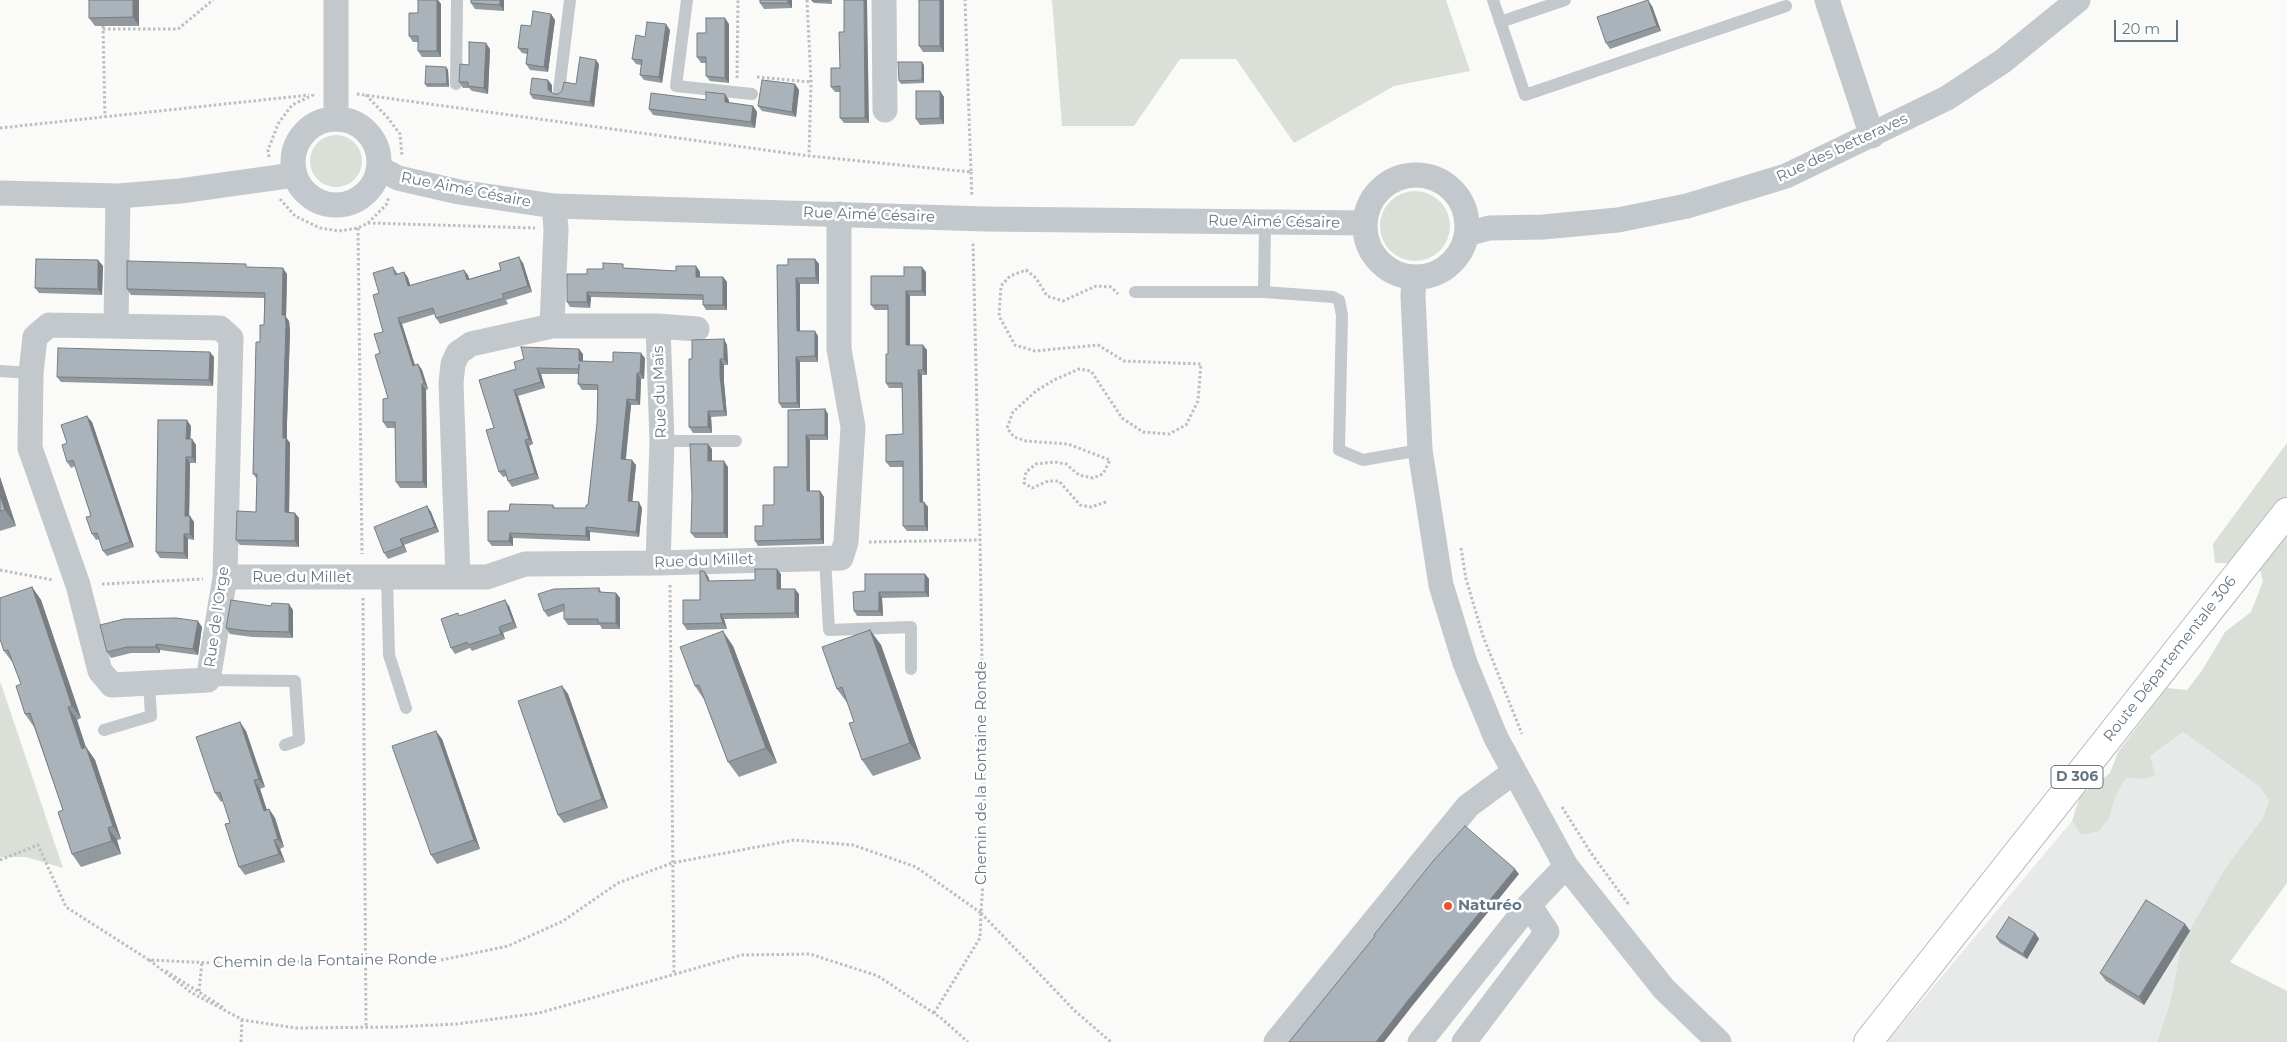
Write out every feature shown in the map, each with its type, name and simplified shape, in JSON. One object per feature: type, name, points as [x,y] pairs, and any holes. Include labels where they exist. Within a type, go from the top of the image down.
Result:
[{"type":"main road","name":"Route Départementale 306","points":[[1868,1042],[2287,512]]},
{"type":"street","points":[[336,0],[336,119]]},
{"type":"street","points":[[884,0],[885,110]]},
{"type":"street","points":[[1827,0],[1872,136]]},
{"type":"street","name":"Rue des betteraves","points":[[1467,234],[1489,228],[1543,227],[1618,220],[1687,206],[1786,176],[1947,98],[1995,67],[2078,0]]},
{"type":"street","points":[[0,193],[118,196],[180,191],[282,177],[301,188],[311,199],[325,205],[339,206],[353,202],[366,194],[374,182],[388,173],[373,140],[363,129],[350,122],[336,119],[317,124],[301,136],[292,162],[282,177]]},
{"type":"street","name":"Rue Aimé Césaire","points":[[388,173],[459,192],[554,206],[972,218],[1364,223]]},
{"type":"street","points":[[1422,174],[1438,179],[1452,188],[1462,202],[1467,218],[1467,234],[1462,250],[1452,263],[1439,272],[1423,277],[1414,277],[1391,271],[1378,261],[1369,247],[1364,223],[1368,206],[1377,192],[1390,181],[1405,175],[1422,174]]},
{"type":"street","points":[[116,326],[118,196]]},
{"type":"street","points":[[552,326],[556,229],[554,206]]},
{"type":"street","points":[[839,214],[838,349],[853,426],[846,542]]},
{"type":"street","points":[[1414,277],[1413,296],[1420,450],[1441,585],[1465,663],[1496,738],[1566,866],[1664,989],[1719,1042]]},
{"type":"street","name":"Rue de l'Orge","points":[[49,326],[116,326],[220,328],[231,338],[225,577],[208,680],[112,685],[100,671],[78,585],[30,448],[35,337],[49,326]]},
{"type":"street","name":"Rue du Maïs","points":[[458,577],[451,383],[453,364],[458,353],[471,344],[552,326],[658,326],[664,562]]},
{"type":"street","points":[[658,326],[697,329]]},
{"type":"street","name":"Rue du Millet","points":[[225,577],[486,577],[525,564],[841,558],[846,542]]},
{"type":"street","points":[[1276,1042],[1468,806],[1514,772]]},
{"type":"street","points":[[1420,1042],[1529,905],[1566,866]]},
{"type":"street","points":[[1464,1042],[1547,932],[1529,905]]},
{"type":"street","points":[[1443,1014],[1447,1039],[1459,1042]]},
{"type":"lane","points":[[456,84],[457,0]]},
{"type":"lane","points":[[559,91],[570,0]]},
{"type":"lane","points":[[687,0],[676,86],[752,94]]},
{"type":"lane","points":[[1493,0],[1525,95],[1786,6]]},
{"type":"lane","points":[[1500,22],[1565,0]]},
{"type":"lane","points":[[1264,292],[1265,222]]},
{"type":"lane","points":[[1135,292],[1264,292],[1333,297],[1339,300],[1342,314],[1339,450],[1363,460],[1420,450]]},
{"type":"lane","points":[[0,371],[32,373]]},
{"type":"lane","points":[[662,441],[736,441]]},
{"type":"lane","points":[[825,558],[829,630],[911,627],[911,669]]},
{"type":"lane","points":[[387,578],[389,655],[406,708]]},
{"type":"lane","points":[[208,680],[295,681],[299,740],[285,745]]},
{"type":"lane","points":[[104,730],[151,716],[149,683]]},
{"type":"path","points":[[105,117],[103,27],[178,29],[213,0]]},
{"type":"path","points":[[737,93],[738,0]]},
{"type":"path","points":[[807,0],[811,82],[809,156]]},
{"type":"path","name":"Chemin de la Fontaine Ronde","points":[[966,0],[986,847],[981,913]]},
{"type":"path","points":[[738,75],[747,76]]},
{"type":"path","points":[[756,77],[811,82]]},
{"type":"path","points":[[335,91],[292,105],[278,124],[268,150],[282,177],[281,202],[295,216],[320,228],[339,231],[358,228],[368,223],[386,205],[388,173],[402,151],[400,134],[388,118],[366,96]]},
{"type":"path","points":[[0,128],[335,91],[809,156],[971,172]]},
{"type":"path","points":[[1106,502],[1091,507],[1080,505],[1059,481],[1048,481],[1032,488],[1024,483],[1026,472],[1036,464],[1055,462],[1066,464],[1079,475],[1093,478],[1104,474],[1110,460],[1068,444],[1026,441],[1014,437],[1007,428],[1013,412],[1036,391],[1054,380],[1079,369],[1091,371],[1122,418],[1143,432],[1169,434],[1186,425],[1198,401],[1201,364],[1124,361],[1098,345],[1035,351],[1015,345],[999,316],[1001,286],[1010,276],[1026,270],[1036,278],[1047,296],[1063,301],[1096,286],[1111,287],[1120,295],[1135,292]]},
{"type":"path","points":[[846,542],[980,540]]},
{"type":"path","points":[[1459,541],[1466,578],[1483,636],[1525,742]]},
{"type":"path","points":[[664,562],[674,975]]},
{"type":"path","points":[[0,570],[78,585],[225,577]]},
{"type":"path","points":[[1557,799],[1631,908]]},
{"type":"path","name":"Chemin de la Fontaine Ronde","points":[[149,960],[255,965],[318,960],[432,962],[508,946],[564,921],[618,883],[672,862],[794,840],[853,845],[916,867],[981,913]]},
{"type":"path","points":[[0,860],[38,846],[66,907],[243,1020]]},
{"type":"path","points":[[934,1013],[980,938],[981,913]]},
{"type":"path","points":[[981,913],[1074,1011],[1111,1042]]},
{"type":"path","points":[[149,960],[198,997],[243,1020],[296,1028],[457,1024],[539,1012],[742,955],[810,954],[878,976],[934,1013],[968,1042]]},
{"type":"path","points":[[365,960],[366,1027]]},
{"type":"path","points":[[198,997],[202,962]]},
{"type":"path","points":[[242,1042],[243,1020]]},
{"type":"shaded area","points":[[1052,0],[1446,0],[1470,71],[1394,86],[1294,143],[1236,59],[1180,59],[1134,126],[1062,126]]},
{"type":"shaded area","points":[[331,135],[341,135],[355,142],[362,156],[362,166],[355,180],[341,187],[331,187],[321,183],[314,176],[310,166],[310,156],[314,146],[321,139]]},
{"type":"shaded area","points":[[1415,191],[1428,194],[1440,201],[1447,213],[1450,226],[1447,239],[1440,251],[1428,258],[1415,261],[1402,258],[1390,251],[1383,239],[1380,226],[1383,213],[1390,201],[1402,194]]},
{"type":"shaded area","points":[[2287,443],[2287,883],[2230,962],[2287,991],[2287,1042],[2157,1042],[2169,1006],[2182,944],[2225,869],[2263,818],[2269,800],[2260,787],[2183,732],[2150,756],[2155,775],[2145,779],[2126,778],[2115,798],[2109,818],[2099,831],[2081,835],[2072,821],[2080,796],[2110,773],[2118,752],[2167,688],[2187,690],[2201,672],[2225,632],[2251,612],[2263,581],[2258,563],[2215,563],[2213,544]]},
{"type":"shaded area","points":[[0,681],[63,868],[26,857],[0,857]]},
{"type":"shaded area","points":[[2183,732],[2260,787],[2269,800],[2263,818],[2182,944],[2169,1006],[2157,1042],[1887,1042],[2072,821],[2081,835],[2109,818],[2115,798],[2126,778],[2145,779],[2150,756]]},
{"type":"building","points":[[89,0],[133,0],[133,17],[89,18]]},
{"type":"building","points":[[418,0],[437,0],[437,51],[418,51],[418,36],[409,36],[409,13],[418,13]]},
{"type":"building","points":[[471,0],[500,0],[500,5],[471,3]]},
{"type":"building","points":[[760,0],[788,0],[788,3],[760,3]]},
{"type":"building","points":[[830,0],[830,1],[812,1]]},
{"type":"building","points":[[844,0],[864,0],[865,118],[840,118],[840,86],[831,87],[831,68],[840,68],[839,32],[844,32]]},
{"type":"building","points":[[919,0],[940,0],[940,46],[919,46]]},
{"type":"building","points":[[1648,0],[1657,26],[1606,43],[1597,17]]},
{"type":"building","points":[[533,11],[551,14],[544,67],[526,64],[528,49],[518,48],[521,25],[531,26]]},
{"type":"building","points":[[706,18],[725,18],[725,78],[706,76],[706,57],[697,57],[697,33],[706,33]]},
{"type":"building","points":[[647,22],[666,24],[659,77],[640,75],[642,60],[632,59],[636,35],[645,37]]},
{"type":"building","points":[[469,42],[486,43],[484,88],[468,86],[468,82],[459,82],[460,64],[469,65]]},
{"type":"building","points":[[580,57],[596,60],[590,102],[530,94],[532,78],[548,80],[548,90],[554,94],[562,91],[564,82],[576,84]]},
{"type":"building","points":[[898,62],[922,62],[922,80],[899,81]]},
{"type":"building","points":[[426,66],[446,67],[447,84],[425,84]]},
{"type":"building","points":[[762,80],[795,84],[792,112],[758,106]]},
{"type":"building","points":[[916,91],[940,91],[940,118],[916,119]]},
{"type":"building","points":[[706,92],[725,94],[725,102],[753,106],[751,122],[649,109],[651,93],[706,100]]},
{"type":"building","points":[[519,257],[528,286],[502,294],[504,298],[436,318],[433,308],[398,318],[413,366],[418,364],[424,383],[422,384],[423,482],[396,482],[395,422],[383,422],[383,399],[388,398],[375,355],[380,353],[374,334],[383,332],[373,295],[379,293],[373,273],[393,267],[395,275],[404,272],[408,286],[464,270],[467,280],[501,270],[499,263]]},
{"type":"building","points":[[36,259],[98,260],[98,289],[35,288]]},
{"type":"building","points":[[788,259],[815,259],[816,278],[796,278],[797,331],[815,331],[815,356],[796,357],[797,403],[779,403],[777,265],[788,265]]},
{"type":"building","points":[[127,261],[246,264],[246,267],[283,268],[282,315],[285,315],[286,325],[283,418],[283,438],[286,438],[285,512],[295,513],[295,541],[236,540],[237,511],[256,512],[257,474],[253,474],[256,342],[260,342],[260,325],[264,325],[265,293],[127,289]]},
{"type":"building","points":[[603,263],[623,264],[623,268],[676,271],[676,266],[696,266],[696,277],[723,277],[723,305],[703,305],[703,295],[587,292],[587,302],[567,302],[567,274],[587,274],[587,269],[603,269]]},
{"type":"building","points":[[904,267],[922,267],[922,291],[906,291],[906,345],[923,345],[923,370],[918,370],[920,502],[924,502],[925,526],[903,526],[903,461],[886,462],[886,435],[903,434],[902,383],[886,383],[888,305],[871,305],[871,276],[904,276]]},
{"type":"building","points":[[724,339],[724,359],[720,359],[720,376],[724,411],[708,411],[708,427],[689,427],[689,359],[692,359],[692,340]]},
{"type":"building","points":[[521,347],[579,349],[579,361],[613,362],[613,352],[641,353],[640,373],[637,373],[636,400],[627,399],[621,459],[632,460],[628,501],[639,502],[636,532],[586,527],[586,536],[510,533],[509,541],[488,541],[488,511],[509,511],[510,504],[553,505],[553,508],[586,508],[586,505],[588,505],[597,423],[598,385],[578,384],[579,369],[537,368],[541,382],[514,390],[529,439],[525,440],[535,473],[508,481],[505,470],[499,472],[486,430],[494,428],[479,380],[516,369],[514,362],[524,359]]},
{"type":"building","points":[[58,348],[210,352],[209,380],[57,377]]},
{"type":"building","points":[[825,409],[825,435],[806,435],[807,491],[820,491],[821,539],[755,541],[755,526],[763,526],[763,505],[774,505],[774,467],[788,467],[788,410]]},
{"type":"building","points":[[87,416],[130,542],[103,551],[97,533],[92,534],[86,517],[91,516],[73,460],[67,462],[62,445],[67,443],[61,425]]},
{"type":"building","points":[[158,420],[187,420],[186,439],[192,439],[192,457],[186,457],[185,516],[190,516],[190,534],[184,534],[184,553],[156,552]]},
{"type":"building","points":[[690,444],[708,444],[708,461],[724,461],[724,533],[691,533]]},
{"type":"building","points":[[0,495],[5,510],[0,511]]},
{"type":"building","points":[[427,506],[435,527],[400,539],[403,546],[384,553],[374,527]]},
{"type":"building","points":[[755,569],[777,569],[777,589],[795,589],[795,613],[720,614],[723,623],[683,624],[683,600],[700,600],[700,571],[704,571],[708,581],[755,580]]},
{"type":"building","points":[[865,574],[925,574],[925,592],[879,592],[879,611],[854,611],[853,592],[865,591]]},
{"type":"building","points":[[32,587],[72,706],[68,707],[82,749],[86,747],[113,826],[108,828],[112,841],[72,854],[58,812],[63,810],[30,713],[25,714],[16,686],[21,684],[8,650],[4,651],[0,639],[0,598]]},
{"type":"building","points":[[599,588],[599,592],[616,593],[616,623],[598,623],[598,619],[564,619],[564,604],[544,611],[538,594],[554,589]]},
{"type":"building","points":[[231,600],[271,606],[272,603],[289,604],[289,632],[248,631],[226,628]]},
{"type":"building","points":[[505,600],[513,622],[499,627],[501,634],[468,645],[467,642],[451,648],[441,619],[458,613],[459,616]]},
{"type":"building","points":[[176,618],[198,621],[193,649],[156,644],[156,647],[127,647],[107,652],[100,625],[124,619]]},
{"type":"building","points":[[870,630],[910,743],[862,760],[849,723],[854,722],[842,687],[837,689],[822,647]]},
{"type":"building","points":[[723,631],[766,748],[728,762],[699,685],[695,686],[680,647]]},
{"type":"building","points":[[562,686],[602,799],[558,815],[518,701]]},
{"type":"building","points":[[240,722],[259,779],[254,780],[264,811],[269,809],[278,839],[274,840],[279,854],[239,867],[225,824],[230,823],[220,792],[215,793],[196,737]]},
{"type":"building","points":[[436,731],[474,840],[431,855],[392,746]]},
{"type":"building","points":[[1465,826],[1515,869],[1376,1042],[1289,1042],[1434,860]]},
{"type":"building","points":[[2146,900],[2185,924],[2139,997],[2100,973]]},
{"type":"building","points":[[2009,917],[2035,933],[2023,954],[1996,937]]},
{"type":"place","name":"Naturéo","points":[[1448,906]]}]
